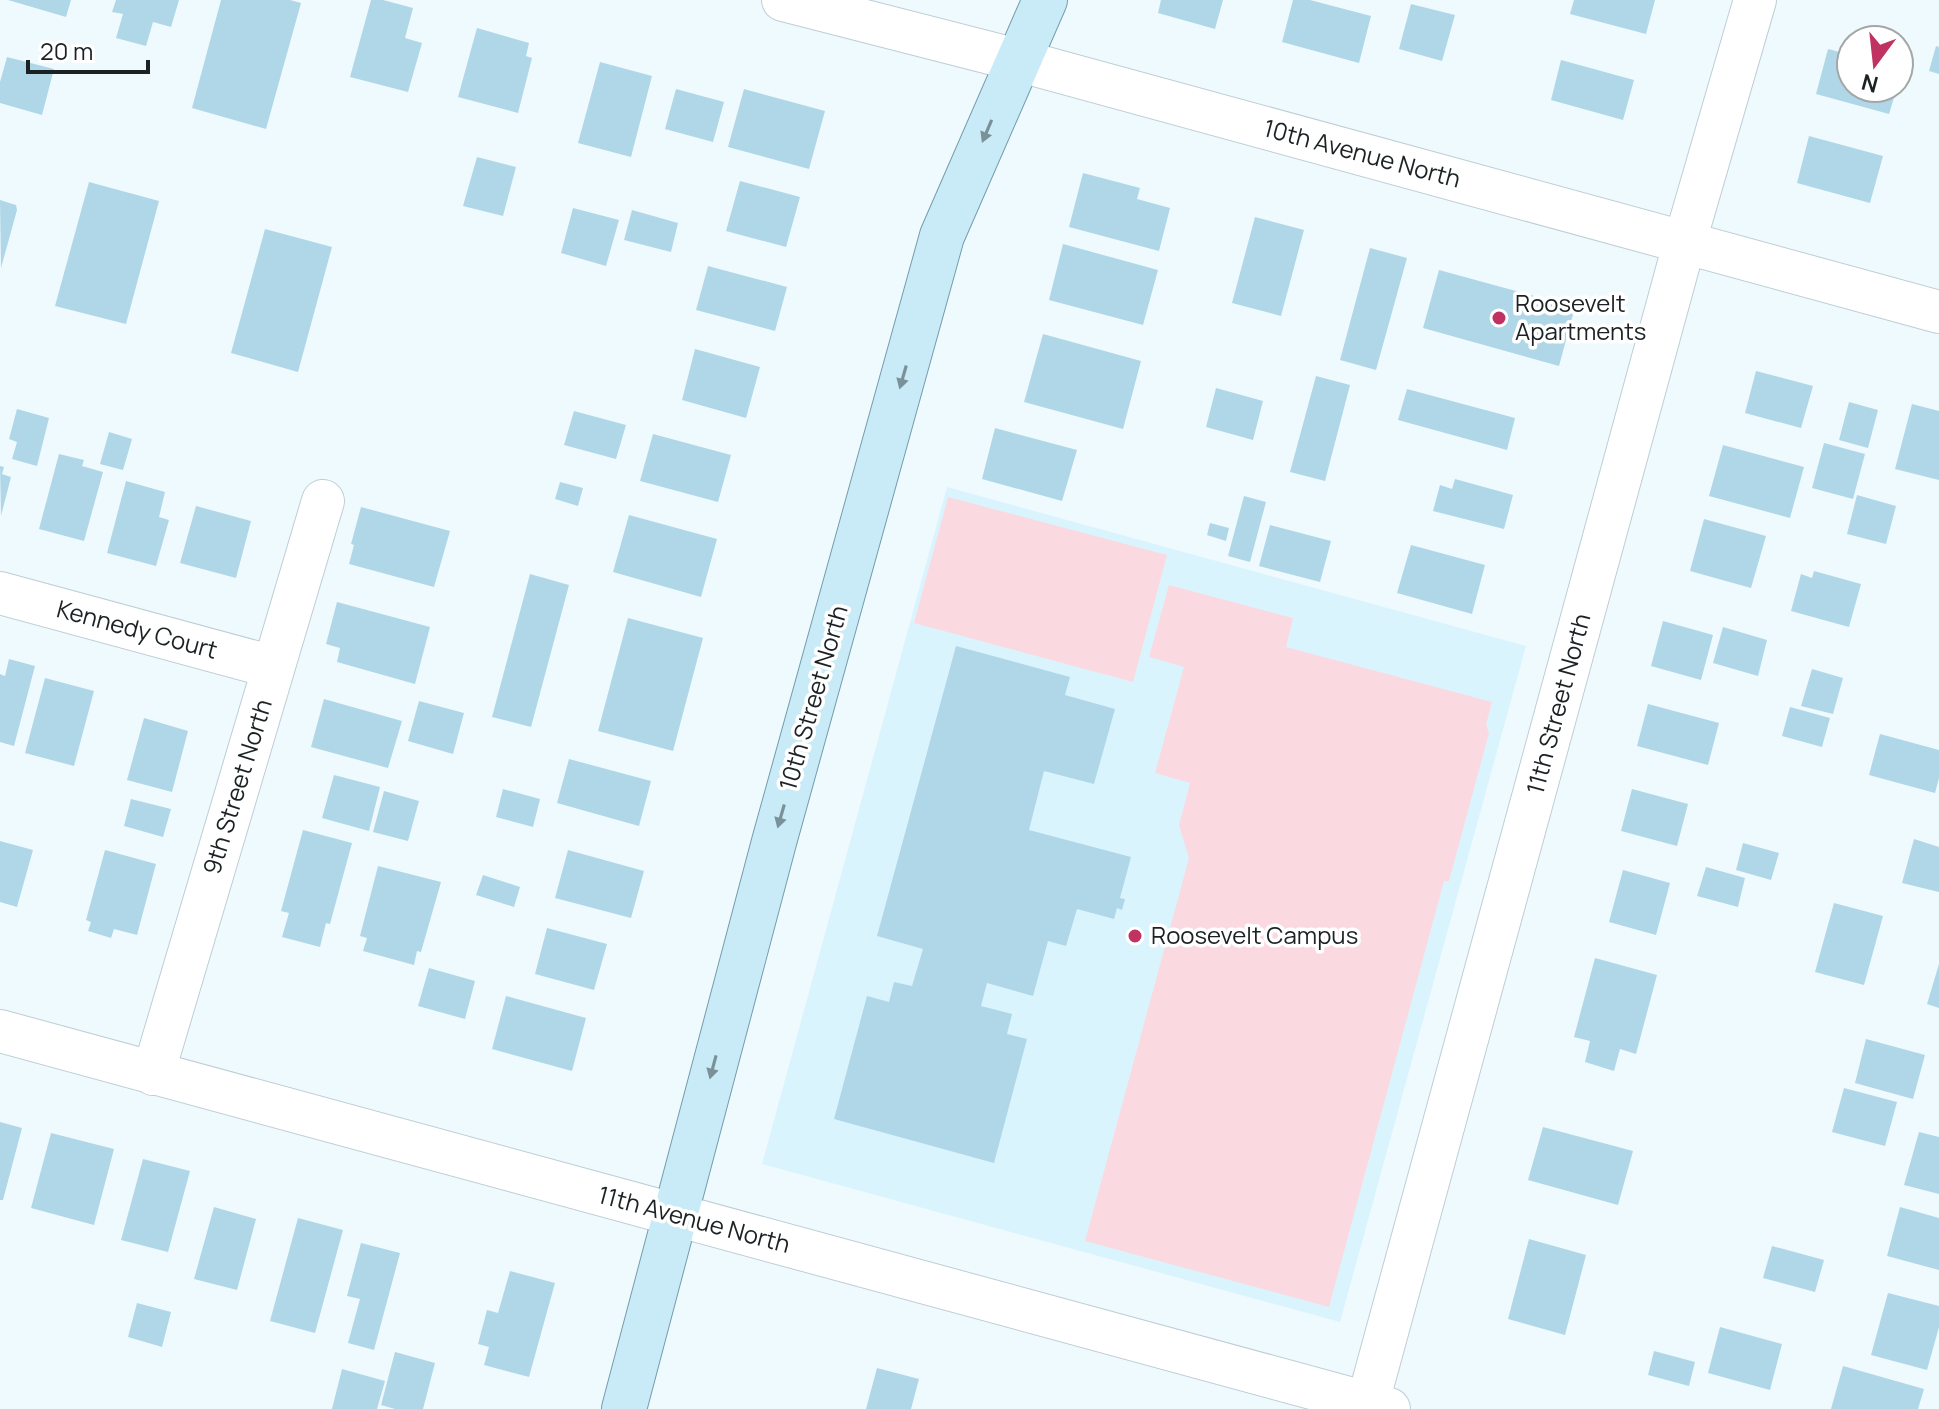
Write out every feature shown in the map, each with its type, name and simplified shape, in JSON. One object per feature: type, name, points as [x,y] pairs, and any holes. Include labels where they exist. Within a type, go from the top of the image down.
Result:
[{"type":"main road","name":"10th Street North","points":[[624,1409],[778,826],[942,236],[1045,0]]},
{"type":"street","name":"10th Avenue North","points":[[783,0],[1017,60],[1939,312]]},
{"type":"street","name":"11th Street North","points":[[1374,1407],[1685,241],[1755,0]]},
{"type":"street","name":"9th Street North","points":[[153,1074],[323,501]]},
{"type":"street","name":"Kennedy Court","points":[[0,593],[273,667]]},
{"type":"street","name":"11th Avenue North","points":[[0,1031],[1374,1407]]},
{"type":"shaded area","name":"Roosevelt Campus","points":[[947,487],[1526,646],[1340,1322],[762,1164]]},
{"type":"shaded area","points":[[948,497],[1167,555],[1133,682],[914,623]]},
{"type":"shaded area","points":[[1169,585],[1293,618],[1286,647],[1492,702],[1486,725],[1489,733],[1449,881],[1444,881],[1329,1307],[1085,1241],[1189,858],[1179,825],[1190,783],[1155,773],[1184,667],[1149,657]]},
{"type":"building","points":[[8,0],[71,0],[66,17]]},
{"type":"building","points":[[116,0],[179,0],[171,27],[153,22],[146,46],[116,38],[123,14],[112,12]]},
{"type":"building","points":[[221,0],[290,0],[301,3],[266,129],[192,108]]},
{"type":"building","points":[[371,0],[413,8],[405,38],[422,43],[408,92],[350,77]]},
{"type":"building","points":[[1161,0],[1223,0],[1215,29],[1158,13]]},
{"type":"building","points":[[1293,0],[1310,0],[1371,16],[1359,63],[1282,42]]},
{"type":"building","points":[[1574,0],[1655,0],[1646,34],[1570,14]]},
{"type":"building","points":[[1411,4],[1455,15],[1442,61],[1399,49]]},
{"type":"building","points":[[477,28],[529,43],[526,56],[532,58],[518,113],[458,97]]},
{"type":"building","points":[[1936,46],[1939,47],[1939,74],[1929,71]]},
{"type":"building","points":[[1828,49],[1835,51],[1835,99],[1816,94]]},
{"type":"building","points":[[7,57],[54,69],[42,115],[0,103],[0,82]]},
{"type":"building","points":[[1561,60],[1634,80],[1623,120],[1551,100]]},
{"type":"building","points":[[600,62],[652,76],[631,157],[578,143]]},
{"type":"building","points":[[676,89],[724,102],[713,142],[665,129]]},
{"type":"building","points":[[744,89],[825,111],[809,169],[728,147]]},
{"type":"building","points":[[1852,104],[1892,104],[1889,114]]},
{"type":"building","points":[[1809,136],[1883,156],[1870,203],[1797,183]]},
{"type":"building","points":[[477,157],[516,167],[503,216],[463,206]]},
{"type":"building","points":[[1083,173],[1140,188],[1137,199],[1170,208],[1159,251],[1069,227]]},
{"type":"building","points":[[740,181],[800,197],[786,247],[726,231]]},
{"type":"building","points":[[89,182],[159,201],[126,324],[55,306]]},
{"type":"building","points":[[0,200],[16,205],[17,210],[1,268]]},
{"type":"building","points":[[573,208],[619,220],[606,266],[561,253]]},
{"type":"building","points":[[632,210],[678,223],[671,252],[624,240]]},
{"type":"building","points":[[1255,217],[1304,230],[1281,316],[1232,303]]},
{"type":"building","points":[[265,229],[332,247],[298,372],[231,353]]},
{"type":"building","points":[[1063,244],[1158,270],[1143,325],[1049,300]]},
{"type":"building","points":[[1370,248],[1407,258],[1376,370],[1340,360]]},
{"type":"building","points":[[708,266],[787,287],[775,331],[696,310]]},
{"type":"building","name":"Roosevelt Apartments","points":[[1439,270],[1575,307],[1559,366],[1423,328]]},
{"type":"building","points":[[1043,334],[1141,361],[1123,429],[1024,402]]},
{"type":"building","points":[[695,349],[760,367],[746,418],[682,400]]},
{"type":"building","points":[[1756,371],[1813,386],[1801,428],[1745,413]]},
{"type":"building","points":[[1316,376],[1350,385],[1325,481],[1290,472]]},
{"type":"building","points":[[1216,388],[1263,401],[1253,440],[1206,427]]},
{"type":"building","points":[[1407,389],[1515,418],[1507,450],[1398,420]]},
{"type":"building","points":[[1849,402],[1878,410],[1868,448],[1839,440]]},
{"type":"building","points":[[1912,404],[1939,411],[1939,480],[1895,469]]},
{"type":"building","points":[[17,409],[49,418],[37,466],[12,459],[17,442],[9,439]]},
{"type":"building","points":[[574,411],[626,425],[616,459],[564,445]]},
{"type":"building","points":[[995,428],[1077,450],[1062,501],[982,479]]},
{"type":"building","points":[[109,432],[132,439],[123,470],[100,464]]},
{"type":"building","points":[[653,434],[731,455],[718,502],[640,481]]},
{"type":"building","points":[[1824,443],[1865,454],[1853,499],[1812,488]]},
{"type":"building","points":[[1723,445],[1804,467],[1790,518],[1709,496]]},
{"type":"building","points":[[59,454],[84,460],[82,466],[103,472],[84,541],[39,529]]},
{"type":"building","points":[[0,466],[4,467],[2,474],[11,477],[1,516]]},
{"type":"building","points":[[1455,479],[1513,495],[1504,529],[1433,511],[1440,485],[1452,489]]},
{"type":"building","points":[[126,481],[165,492],[159,517],[169,520],[156,566],[107,553]]},
{"type":"building","points":[[560,482],[583,488],[578,506],[555,499]]},
{"type":"building","points":[[1857,495],[1896,506],[1886,544],[1847,534]]},
{"type":"building","points":[[1244,496],[1266,502],[1250,562],[1228,556]]},
{"type":"building","points":[[196,506],[251,521],[236,578],[180,563]]},
{"type":"building","points":[[361,507],[450,531],[434,587],[349,564]]},
{"type":"building","points":[[629,515],[717,539],[701,597],[613,572]]},
{"type":"building","points":[[1704,519],[1766,536],[1751,588],[1690,571]]},
{"type":"building","points":[[1210,523],[1229,528],[1226,541],[1207,535]]},
{"type":"building","points":[[1270,525],[1331,541],[1320,582],[1259,566]]},
{"type":"building","points":[[1411,545],[1485,565],[1472,614],[1397,593]]},
{"type":"building","points":[[1814,571],[1861,584],[1849,627],[1791,611],[1801,574],[1812,578]]},
{"type":"building","points":[[530,574],[569,585],[531,727],[492,717]]},
{"type":"building","points":[[337,602],[430,627],[415,684],[337,662],[340,648],[326,644]]},
{"type":"building","points":[[628,618],[703,638],[673,751],[598,731]]},
{"type":"building","points":[[1663,621],[1713,635],[1701,680],[1651,666]]},
{"type":"building","points":[[1723,627],[1767,640],[1758,676],[1713,663]]},
{"type":"building","points":[[956,646],[1070,677],[1065,695],[1115,709],[1094,784],[1044,771],[1029,830],[1131,857],[1120,898],[1125,899],[1122,910],[1117,908],[1114,919],[1077,909],[1066,946],[1048,941],[1033,996],[987,983],[981,1006],[1012,1014],[1007,1034],[1027,1039],[994,1163],[834,1119],[867,996],[889,1002],[894,982],[912,986],[923,949],[877,936]]},
{"type":"building","points":[[9,659],[35,666],[14,746],[0,742],[0,674],[5,676]]},
{"type":"building","points":[[1812,669],[1843,678],[1833,714],[1801,706]]},
{"type":"building","points":[[45,678],[94,691],[74,766],[25,753]]},
{"type":"building","points":[[324,699],[402,721],[388,768],[311,747]]},
{"type":"building","points":[[419,701],[464,713],[453,754],[408,741]]},
{"type":"building","points":[[1648,704],[1719,723],[1708,765],[1637,746]]},
{"type":"building","points":[[1790,707],[1830,718],[1822,747],[1782,736]]},
{"type":"building","points":[[144,718],[188,731],[172,792],[127,780]]},
{"type":"building","points":[[1880,734],[1939,750],[1939,778],[1935,793],[1869,775]]},
{"type":"building","points":[[569,759],[651,781],[639,826],[557,803]]},
{"type":"building","points":[[334,775],[380,787],[369,831],[322,818]]},
{"type":"building","points":[[503,789],[540,799],[533,827],[496,817]]},
{"type":"building","points":[[1632,789],[1688,804],[1677,846],[1621,831]]},
{"type":"building","points":[[384,791],[419,801],[408,841],[373,832]]},
{"type":"building","points":[[131,799],[171,809],[163,837],[124,826]]},
{"type":"building","points":[[303,830],[352,843],[330,924],[326,923],[320,947],[282,937],[289,913],[281,911]]},
{"type":"building","points":[[1914,839],[1939,847],[1939,892],[1902,883]]},
{"type":"building","points":[[0,841],[33,850],[17,907],[0,902]]},
{"type":"building","points":[[1743,843],[1779,853],[1771,880],[1736,870]]},
{"type":"building","points":[[105,850],[156,864],[137,935],[114,929],[111,938],[88,931],[91,922],[86,920]]},
{"type":"building","points":[[568,850],[644,871],[631,918],[555,898]]},
{"type":"building","points":[[378,866],[441,882],[421,952],[417,951],[414,965],[363,951],[367,938],[360,936]]},
{"type":"building","points":[[1706,867],[1745,878],[1738,907],[1697,896]]},
{"type":"building","points":[[1623,870],[1670,883],[1656,935],[1609,922]]},
{"type":"building","points":[[483,875],[520,887],[514,907],[476,895]]},
{"type":"building","points":[[1834,903],[1883,916],[1864,985],[1815,972]]},
{"type":"building","points":[[547,928],[607,944],[594,990],[535,974]]},
{"type":"building","points":[[1595,958],[1657,975],[1636,1054],[1620,1049],[1614,1071],[1585,1062],[1590,1041],[1574,1037]]},
{"type":"building","points":[[1939,964],[1939,1008],[1927,1004]]},
{"type":"building","points":[[429,968],[475,981],[465,1019],[418,1006]]},
{"type":"building","points":[[506,996],[586,1018],[572,1071],[492,1049]]},
{"type":"building","points":[[1866,1039],[1925,1055],[1913,1099],[1855,1083]]},
{"type":"building","points":[[1844,1088],[1897,1102],[1885,1146],[1832,1132]]},
{"type":"building","points":[[0,1122],[22,1128],[3,1200],[0,1200]]},
{"type":"building","points":[[1543,1127],[1633,1151],[1618,1205],[1528,1180]]},
{"type":"building","points":[[1919,1132],[1939,1137],[1939,1194],[1904,1185]]},
{"type":"building","points":[[51,1133],[114,1149],[94,1225],[31,1208]]},
{"type":"building","points":[[143,1159],[190,1171],[168,1252],[121,1240]]},
{"type":"building","points":[[214,1207],[256,1219],[237,1290],[194,1279]]},
{"type":"building","points":[[1900,1207],[1939,1218],[1939,1270],[1887,1256]]},
{"type":"building","points":[[298,1218],[343,1230],[315,1333],[270,1321]]},
{"type":"building","points":[[1529,1239],[1586,1255],[1565,1335],[1508,1319]]},
{"type":"building","points":[[361,1243],[400,1253],[374,1350],[348,1343],[360,1299],[347,1296]]},
{"type":"building","points":[[1772,1246],[1824,1260],[1815,1292],[1763,1278]]},
{"type":"building","points":[[510,1271],[555,1283],[529,1377],[484,1365],[489,1347],[478,1344],[487,1310],[498,1313]]},
{"type":"building","points":[[1888,1293],[1939,1306],[1939,1327],[1927,1370],[1871,1355]]},
{"type":"building","points":[[137,1303],[171,1312],[162,1347],[128,1337]]},
{"type":"building","points":[[1720,1327],[1782,1344],[1770,1390],[1708,1373]]},
{"type":"building","points":[[1654,1351],[1695,1362],[1689,1386],[1648,1375]]},
{"type":"building","points":[[395,1352],[435,1363],[423,1409],[395,1409],[381,1405]]},
{"type":"building","points":[[1843,1366],[1924,1389],[1918,1409],[1831,1409]]},
{"type":"building","points":[[877,1368],[919,1379],[911,1409],[866,1409]]},
{"type":"building","points":[[342,1369],[385,1381],[377,1409],[332,1409]]},
{"type":"place","name":"Roosevelt Apartments","points":[[1499,318]]},
{"type":"place","name":"Roosevelt Campus","points":[[1135,936]]}]
